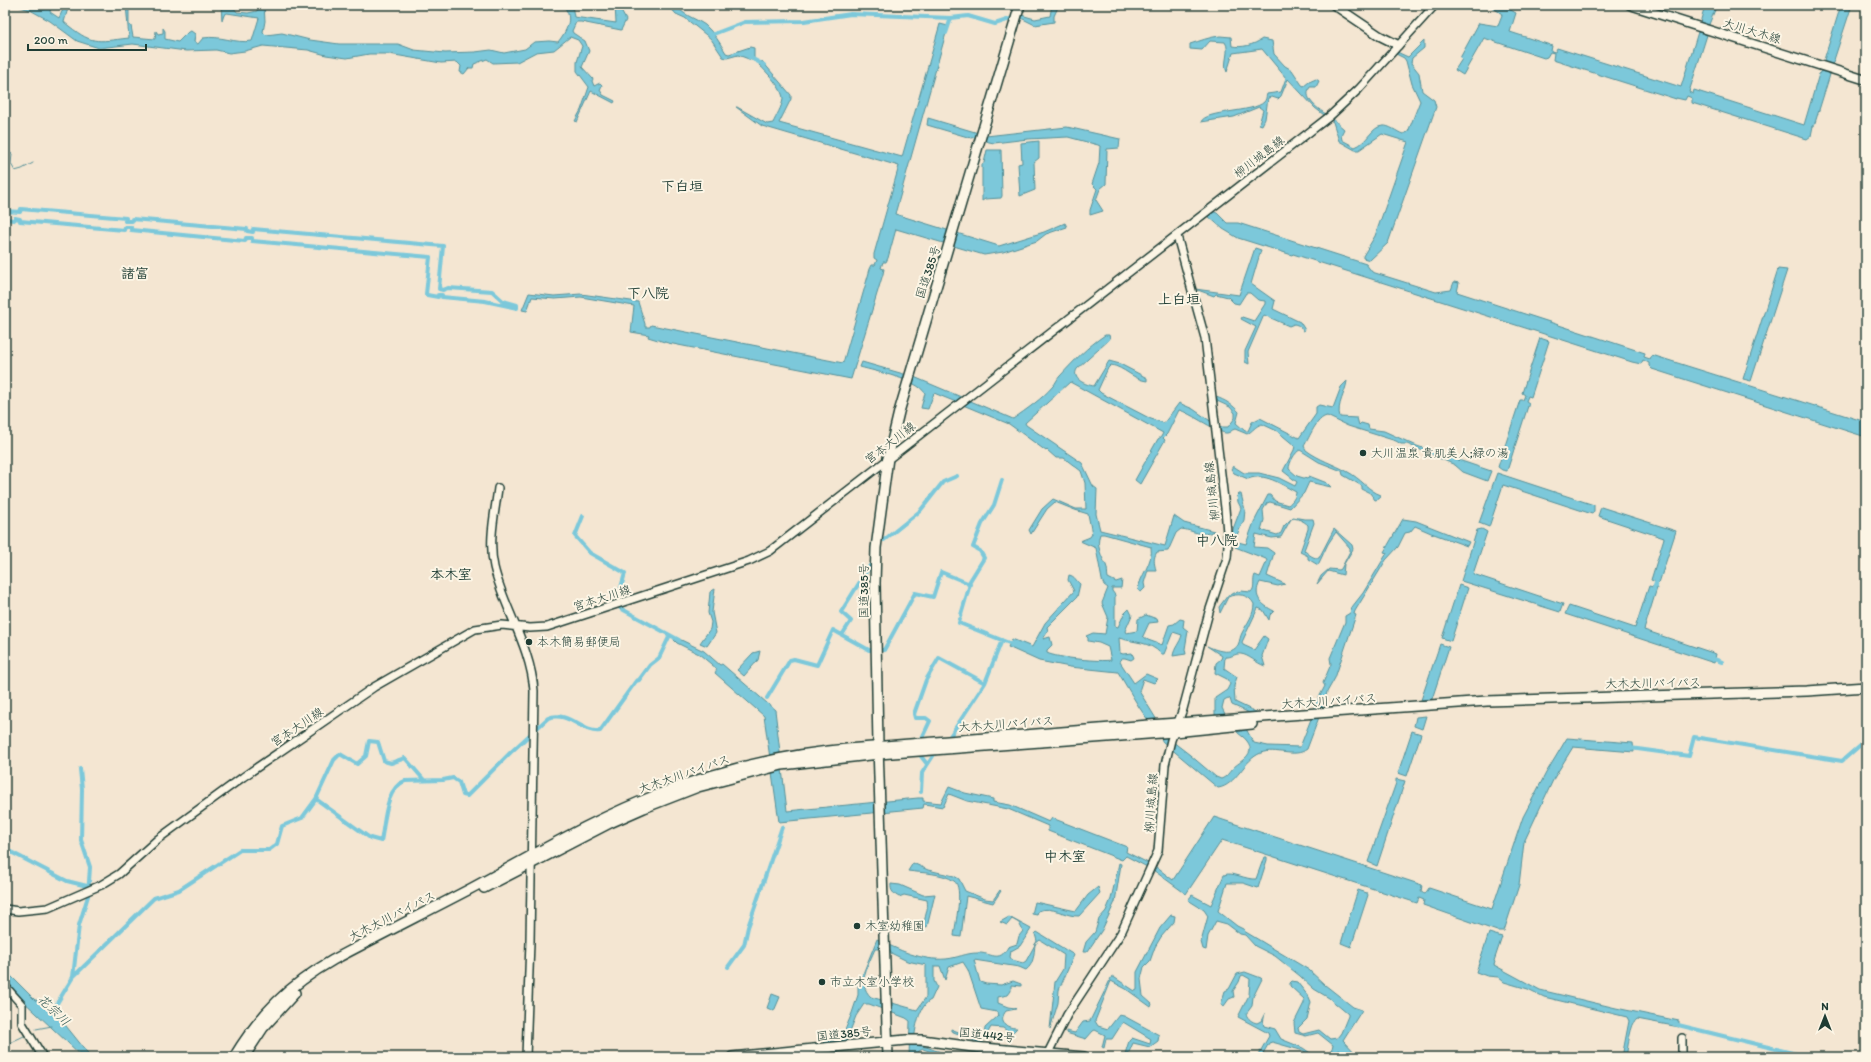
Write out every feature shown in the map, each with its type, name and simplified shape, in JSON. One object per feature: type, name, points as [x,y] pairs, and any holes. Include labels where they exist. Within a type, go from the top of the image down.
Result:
[{"type":"highway","name":"国道385号","points":[[732,1057],[887,1041],[878,750],[876,548],[888,458],[907,383],[954,230],[1020,5]]},
{"type":"highway","name":"大木大川バイパス","points":[[1710,696],[1866,687]]},
{"type":"highway","name":"大木大川バイパス","points":[[878,750],[1172,732],[1216,724],[1528,699],[1866,692]]},
{"type":"highway","name":"大木大川バイパス","points":[[234,1057],[270,1007],[306,977],[333,960],[519,867],[608,816],[658,794],[726,771],[782,761],[878,750],[1160,724],[1172,732]]},
{"type":"highway","name":"大木大川バイパス","points":[[244,1057],[263,1028],[290,996],[320,973],[503,875]]},
{"type":"highway","name":"国道442号","points":[[887,1041],[922,1040],[1047,1055],[1084,1057]]},
{"type":"highway","points":[[887,1041],[888,1057]]},
{"type":"main road","points":[[1334,5],[1380,36],[1398,45]]},
{"type":"main road","name":"柳川城島線","points":[[1047,1055],[1067,1015],[1121,932],[1151,868],[1159,846],[1163,779],[1172,732],[1209,612],[1224,569],[1228,545],[1205,338],[1176,236],[1330,116],[1359,89],[1435,5]]},
{"type":"main road","name":"大川大木線","points":[[1630,5],[1866,80]]},
{"type":"main road","name":"宮本大川線","points":[[5,908],[18,911],[36,910],[58,905],[93,889],[118,874],[158,839],[243,777],[374,687],[475,629],[490,626],[516,626],[530,628],[547,627],[749,561],[770,551],[1176,236]]},
{"type":"main road","points":[[498,488],[491,539],[492,556],[503,595],[516,626],[533,677],[534,691],[532,860],[526,1057]]},
{"type":"main road","points":[[5,986],[22,1005],[22,1023],[44,1057]]},
{"type":"main road","points":[[1682,1038],[1682,1057]]},
{"type":"water","points":[[14,5],[32,5],[44,10],[51,5],[50,12],[59,18],[65,5],[69,5],[64,22],[81,35],[101,41],[129,38],[126,5],[129,6],[129,25],[131,26],[133,37],[155,39],[156,31],[158,34],[163,33],[163,28],[165,31],[165,39],[178,42],[191,31],[195,34],[194,42],[198,44],[203,38],[210,37],[246,42],[252,41],[259,18],[227,13],[224,15],[222,21],[221,5],[234,8],[237,12],[248,13],[257,11],[259,5],[264,5],[265,21],[263,32],[266,35],[282,33],[310,40],[339,44],[398,44],[414,50],[445,53],[491,50],[504,53],[525,49],[534,42],[558,42],[564,34],[569,20],[567,11],[564,7],[551,5],[572,5],[574,17],[616,23],[615,5],[623,5],[621,11],[626,20],[621,30],[576,22],[572,31],[585,41],[589,51],[582,67],[593,79],[592,81],[594,86],[600,83],[602,85],[600,90],[603,95],[615,101],[614,103],[591,91],[577,122],[575,121],[581,110],[589,87],[577,71],[577,62],[582,46],[578,40],[570,37],[554,50],[536,52],[517,62],[493,63],[487,59],[474,64],[473,68],[469,68],[464,74],[460,72],[461,66],[457,62],[441,63],[389,54],[369,54],[347,58],[326,55],[308,50],[263,46],[245,51],[229,53],[216,50],[186,51],[133,44],[99,48],[77,41],[50,21],[30,10]]},
{"type":"water","points":[[668,5],[676,5],[685,14],[705,25],[726,53],[729,54],[750,47],[754,48],[754,61],[738,55],[727,58],[723,57],[711,39],[685,18],[676,14]]},
{"type":"water","points":[[1052,5],[1059,5],[1054,16],[1054,22],[1035,25],[1021,18],[1021,15],[1035,19],[1050,16]]},
{"type":"water","points":[[1488,5],[1502,5],[1516,13],[1510,32],[1552,46],[1551,51],[1555,52],[1557,48],[1681,87],[1698,32],[1700,32],[1702,24],[1700,23],[1705,5],[1717,5],[1705,34],[1707,35],[1689,92],[1693,94],[1694,90],[1804,125],[1819,74],[1821,71],[1824,72],[1827,64],[1823,63],[1841,5],[1852,5],[1832,66],[1829,64],[1827,73],[1830,74],[1829,78],[1811,136],[1807,139],[1692,103],[1692,98],[1687,96],[1685,100],[1676,99],[1553,60],[1554,53],[1550,52],[1547,57],[1544,58],[1484,38],[1463,75],[1455,70],[1462,59],[1460,58],[1479,23],[1498,26],[1502,16],[1501,13]]},
{"type":"water","points":[[940,24],[948,26],[895,214],[999,246],[1044,232],[1065,223],[1067,227],[1046,234],[1037,241],[1003,252],[984,255],[896,229],[888,258],[886,262],[883,262],[881,268],[884,269],[883,274],[851,379],[668,343],[648,337],[649,335],[631,332],[634,306],[581,297],[555,299],[532,297],[527,311],[522,310],[529,293],[554,296],[581,294],[638,302],[645,327],[650,327],[651,325],[843,363],[870,269],[872,265],[875,265],[877,260],[874,258],[874,254],[899,166],[762,126],[736,107],[767,124],[773,123],[783,99],[780,90],[774,81],[759,65],[762,61],[791,95],[791,99],[779,123],[902,157]]},
{"type":"water","points":[[1220,36],[1231,37],[1232,46],[1236,47],[1248,46],[1262,39],[1272,41],[1274,54],[1285,66],[1292,70],[1302,85],[1304,86],[1316,79],[1319,81],[1316,87],[1310,87],[1308,96],[1314,105],[1344,129],[1341,135],[1342,140],[1355,147],[1363,142],[1379,127],[1388,127],[1403,134],[1408,132],[1420,101],[1412,84],[1406,61],[1404,58],[1396,54],[1397,52],[1408,57],[1424,41],[1424,48],[1412,58],[1411,63],[1419,73],[1422,91],[1434,100],[1436,107],[1388,243],[1370,260],[1363,258],[1363,256],[1375,236],[1408,142],[1382,134],[1359,150],[1355,150],[1339,141],[1333,122],[1315,108],[1288,79],[1281,96],[1278,99],[1272,97],[1268,98],[1265,119],[1262,125],[1259,124],[1263,110],[1259,107],[1234,117],[1201,122],[1204,118],[1211,115],[1258,106],[1265,101],[1267,94],[1281,92],[1286,78],[1262,49],[1233,53],[1227,72],[1225,65],[1227,45],[1225,42],[1210,41],[1202,50],[1190,49],[1190,44]]},
{"type":"water","points":[[928,118],[986,136],[1067,127],[1120,139],[1119,148],[1107,149],[1106,184],[1100,189],[1096,200],[1103,211],[1090,215],[1090,210],[1097,189],[1092,184],[1099,163],[1100,146],[1068,137],[1028,139],[994,143],[927,125]]},
{"type":"water","points":[[1039,141],[1039,158],[1034,162],[1035,190],[1020,196],[1018,164],[1022,163],[1021,143]]},
{"type":"water","points":[[987,150],[1001,150],[1002,196],[1001,198],[985,199],[982,201],[982,164],[984,163]]},
{"type":"water","points":[[1212,211],[1217,213],[1227,223],[1238,223],[1366,264],[1372,272],[1436,292],[1451,290],[1454,282],[1459,283],[1457,292],[1645,353],[1644,357],[1650,359],[1652,355],[1866,422],[1866,437],[1652,369],[1649,366],[1649,363],[1643,360],[1641,364],[1632,362],[1293,254],[1292,255],[1238,238],[1223,229],[1207,215]]},
{"type":"water","points":[[1255,248],[1261,250],[1251,284],[1275,301],[1273,309],[1300,322],[1305,330],[1303,331],[1301,327],[1297,325],[1294,324],[1289,326],[1264,315],[1248,352],[1249,364],[1245,362],[1245,351],[1256,327],[1241,319],[1242,317],[1254,321],[1265,304],[1265,301],[1258,300],[1250,293],[1246,293],[1239,304],[1234,303],[1228,297],[1216,294],[1214,296],[1195,289],[1239,295]]},
{"type":"water","points":[[1778,269],[1787,270],[1751,381],[1743,379]]},
{"type":"water","points":[[1105,335],[1109,335],[1110,339],[1077,369],[1076,376],[1080,381],[1094,386],[1109,361],[1120,364],[1147,378],[1147,381],[1142,380],[1116,366],[1111,365],[1108,368],[1098,390],[1151,419],[1164,423],[1179,403],[1193,409],[1219,427],[1228,427],[1235,418],[1235,413],[1230,407],[1217,401],[1216,397],[1229,403],[1239,412],[1236,423],[1245,431],[1248,431],[1252,422],[1260,418],[1299,438],[1316,414],[1316,407],[1319,405],[1333,408],[1341,387],[1347,381],[1339,408],[1340,417],[1357,418],[1359,425],[1361,423],[1368,425],[1369,429],[1384,431],[1417,446],[1491,471],[1487,481],[1463,472],[1455,465],[1407,444],[1401,444],[1396,441],[1348,426],[1327,416],[1323,417],[1316,424],[1304,446],[1306,450],[1316,457],[1343,469],[1372,491],[1381,495],[1379,499],[1375,500],[1370,493],[1362,489],[1362,486],[1343,475],[1342,471],[1319,462],[1300,450],[1294,455],[1289,469],[1297,476],[1307,479],[1309,476],[1327,483],[1331,487],[1309,482],[1304,493],[1290,508],[1270,502],[1267,503],[1263,510],[1264,520],[1261,530],[1277,535],[1281,533],[1284,526],[1291,519],[1281,537],[1272,538],[1256,534],[1254,547],[1267,548],[1274,553],[1267,576],[1285,584],[1278,586],[1260,582],[1257,592],[1258,596],[1262,603],[1274,611],[1270,615],[1269,620],[1263,610],[1258,608],[1242,642],[1243,645],[1254,650],[1264,636],[1268,639],[1262,656],[1265,666],[1247,656],[1239,654],[1225,657],[1224,668],[1237,677],[1234,686],[1235,702],[1258,713],[1252,714],[1232,705],[1230,699],[1228,698],[1224,700],[1222,708],[1225,714],[1222,716],[1215,716],[1215,698],[1227,690],[1230,684],[1227,679],[1215,673],[1216,663],[1222,656],[1207,646],[1223,651],[1235,648],[1238,645],[1241,634],[1252,615],[1254,604],[1246,596],[1235,595],[1228,597],[1220,613],[1219,607],[1228,595],[1241,591],[1251,592],[1255,575],[1260,577],[1267,561],[1266,559],[1235,547],[1232,535],[1241,508],[1237,496],[1241,494],[1245,510],[1244,520],[1236,537],[1238,542],[1246,544],[1254,522],[1268,495],[1270,495],[1275,501],[1288,505],[1294,499],[1296,492],[1266,478],[1254,477],[1248,479],[1234,473],[1231,469],[1233,466],[1244,473],[1259,473],[1279,478],[1295,486],[1297,482],[1283,471],[1295,446],[1277,431],[1262,424],[1247,434],[1235,429],[1228,433],[1224,433],[1179,410],[1167,434],[1163,438],[1165,440],[1140,484],[1135,480],[1158,439],[1163,433],[1070,382],[1025,423],[1082,463],[1093,486],[1097,489],[1096,514],[1100,530],[1165,546],[1174,516],[1184,523],[1214,531],[1201,534],[1181,529],[1176,533],[1168,551],[1157,552],[1154,561],[1156,570],[1148,570],[1144,583],[1145,588],[1141,592],[1138,590],[1139,585],[1150,558],[1151,547],[1104,534],[1100,534],[1099,546],[1107,567],[1108,578],[1116,582],[1122,580],[1121,588],[1112,588],[1115,595],[1115,626],[1118,627],[1124,614],[1129,609],[1132,615],[1125,631],[1126,633],[1137,631],[1138,619],[1146,615],[1157,619],[1158,622],[1149,623],[1143,636],[1148,640],[1162,645],[1169,625],[1174,624],[1180,619],[1184,620],[1183,627],[1188,631],[1185,649],[1186,654],[1173,656],[1182,635],[1173,632],[1164,654],[1161,654],[1157,650],[1147,645],[1119,638],[1120,653],[1132,653],[1134,658],[1131,660],[1121,658],[1120,662],[1134,683],[1146,674],[1158,679],[1154,683],[1143,679],[1139,691],[1168,738],[1216,777],[1221,779],[1246,757],[1250,750],[1250,746],[1247,741],[1236,730],[1239,732],[1246,729],[1254,743],[1268,746],[1300,747],[1315,709],[1314,707],[1325,686],[1323,683],[1331,664],[1330,658],[1345,622],[1345,616],[1350,613],[1352,607],[1363,593],[1387,553],[1384,552],[1403,519],[1416,521],[1469,542],[1467,546],[1415,526],[1410,532],[1405,533],[1398,547],[1386,560],[1355,611],[1354,614],[1356,615],[1335,678],[1327,692],[1307,749],[1297,753],[1272,751],[1261,753],[1255,756],[1230,783],[1218,788],[1163,742],[1139,707],[1118,672],[1070,667],[1039,661],[1008,647],[1012,639],[1032,647],[1045,623],[1074,591],[1068,580],[1069,575],[1074,577],[1080,584],[1077,597],[1047,627],[1048,631],[1043,639],[1050,637],[1052,645],[1047,650],[1047,653],[1079,659],[1111,660],[1108,647],[1099,643],[1088,641],[1086,636],[1093,633],[1105,634],[1108,617],[1102,603],[1108,588],[1104,585],[1102,580],[1096,548],[1080,541],[1090,537],[1092,534],[1088,514],[1055,502],[1047,509],[1031,534],[1029,530],[1042,509],[1053,499],[1076,509],[1086,509],[1085,483],[1081,471],[1064,458],[1056,458],[1047,450],[1046,451],[1009,424],[934,393],[928,409],[921,408],[925,393],[920,388],[905,380],[860,367],[862,362],[914,377],[1013,419],[1044,395],[1054,385],[1059,377],[1092,344]]},
{"type":"water","points":[[1540,338],[1549,341],[1531,397],[1528,396],[1526,401],[1529,403],[1507,471],[1502,470],[1498,467],[1520,400],[1523,400],[1525,395],[1522,393]]},
{"type":"water","points":[[1497,473],[1594,505],[1594,511],[1592,514],[1503,485],[1489,527],[1479,523]]},
{"type":"water","points":[[1601,507],[1676,531],[1659,583],[1651,580],[1664,538],[1598,516]]},
{"type":"water","points":[[1293,517],[1313,519],[1314,523],[1304,550],[1313,557],[1319,558],[1334,529],[1352,545],[1353,549],[1344,564],[1343,575],[1328,571],[1317,584],[1321,576],[1329,569],[1341,569],[1350,548],[1336,532],[1328,544],[1318,565],[1308,559],[1308,556],[1300,552],[1308,525],[1300,520],[1291,519]]},
{"type":"water","points":[[1482,529],[1487,532],[1473,574],[1563,604],[1560,612],[1461,581],[1477,530]]},
{"type":"water","points":[[1459,585],[1468,588],[1451,641],[1442,638]]},
{"type":"water","points":[[1649,586],[1657,588],[1644,630],[1716,654],[1714,663],[1565,614],[1569,606],[1635,628]]},
{"type":"water","points":[[715,589],[712,612],[716,633],[707,646],[700,643],[710,629],[711,622],[708,613],[710,592]]},
{"type":"water","points":[[675,637],[704,651],[720,665],[722,664],[775,710],[787,811],[918,798],[923,798],[923,801],[941,803],[949,787],[965,793],[993,799],[993,802],[1010,805],[1049,822],[1052,818],[1127,847],[1126,852],[1156,867],[1173,880],[1214,817],[1422,885],[1421,892],[1425,894],[1429,888],[1492,909],[1523,817],[1546,773],[1567,738],[1633,743],[1634,752],[1573,747],[1554,778],[1524,842],[1519,885],[1504,931],[1497,931],[1423,905],[1424,900],[1419,898],[1417,903],[1222,840],[1186,894],[1153,870],[1126,856],[1122,860],[1048,831],[1048,826],[1008,809],[967,801],[949,794],[943,807],[924,804],[923,808],[779,822],[764,716],[715,673],[717,669],[699,654],[677,643],[674,640]]},
{"type":"water","points":[[1440,644],[1449,647],[1432,699],[1421,700]]},
{"type":"water","points":[[760,651],[758,660],[744,676],[737,670],[753,653]]},
{"type":"water","points":[[1426,716],[1422,729],[1414,726],[1416,717]]},
{"type":"water","points":[[1412,731],[1421,734],[1407,776],[1398,773]]},
{"type":"water","points":[[1396,779],[1405,781],[1377,866],[1368,862],[1396,783]]},
{"type":"water","points":[[1264,857],[1267,857],[1267,860],[1258,888],[1243,883],[1227,883],[1218,911],[1237,926],[1245,930],[1244,931],[1309,970],[1353,1007],[1362,1010],[1343,1040],[1359,1057],[1352,1057],[1338,1050],[1333,1057],[1316,1057],[1329,1053],[1333,1045],[1318,1033],[1306,1036],[1295,1033],[1294,1023],[1304,1003],[1304,999],[1290,986],[1290,983],[1292,981],[1297,982],[1309,997],[1311,1002],[1307,1019],[1298,1028],[1299,1032],[1303,1034],[1319,1030],[1330,1039],[1337,1038],[1341,1033],[1348,1014],[1329,998],[1314,989],[1275,956],[1255,946],[1245,935],[1240,934],[1227,924],[1216,921],[1208,936],[1206,950],[1203,949],[1201,942],[1208,916],[1204,910],[1188,900],[1192,895],[1211,905],[1224,875],[1231,874],[1256,879]]},
{"type":"water","points":[[913,863],[928,870],[954,876],[959,879],[965,891],[985,899],[993,900],[1000,890],[1001,891],[993,903],[966,896],[961,937],[954,936],[959,898],[957,885],[954,881],[944,876],[908,871]]},
{"type":"water","points":[[1119,863],[1121,864],[1115,902],[1102,930],[1087,952],[1083,952],[1086,942],[1095,932],[1099,919],[1106,911],[1111,899]]},
{"type":"water","points":[[891,884],[900,885],[923,895],[935,894],[927,927],[924,926],[927,900],[904,895],[899,897],[891,889]]},
{"type":"water","points":[[1098,887],[1100,893],[1079,916],[1069,915],[1048,909],[1038,911],[1037,915],[1032,914],[1035,902],[1076,911],[1088,895]]},
{"type":"water","points":[[1358,890],[1367,893],[1368,895],[1351,947],[1341,943]]},
{"type":"water","points":[[1171,915],[1175,916],[1174,922],[1161,937],[1155,947],[1150,961],[1144,967],[1141,979],[1143,996],[1152,1004],[1151,1007],[1126,989],[1111,981],[1095,1021],[1098,1026],[1108,1029],[1119,1015],[1124,1016],[1159,1035],[1158,1041],[1150,1047],[1133,1043],[1127,1057],[1124,1057],[1129,1041],[1132,1038],[1150,1044],[1151,1039],[1123,1022],[1112,1039],[1106,1039],[1104,1048],[1102,1047],[1105,1035],[1095,1030],[1086,1039],[1066,1033],[1066,1031],[1075,1033],[1083,1022],[1090,1021],[1112,976],[1135,991],[1137,990],[1137,972],[1160,928]]},
{"type":"water","points":[[1009,917],[1031,929],[1020,946],[1011,951],[1010,957],[1012,960],[1023,963],[1026,961],[1035,945],[1034,955],[1031,965],[1026,970],[1019,967],[974,960],[980,982],[1001,985],[1013,981],[1021,984],[1021,986],[1011,985],[1011,991],[1008,995],[998,997],[998,1003],[1016,1009],[1006,1011],[1003,1021],[1009,1027],[1017,1028],[1011,1034],[1003,1028],[991,1027],[981,1045],[979,1057],[947,1057],[923,1049],[919,1051],[916,1057],[909,1057],[910,1021],[906,1018],[869,1004],[864,1004],[856,1016],[845,1044],[838,1050],[838,1057],[834,1057],[837,1050],[823,1046],[823,1040],[841,1040],[858,995],[858,986],[877,939],[910,954],[928,958],[946,959],[977,953],[998,956],[1005,952],[1008,947],[1017,944],[1019,936],[1023,931],[1019,923],[1012,919],[1007,925],[1000,922]],"holes":[[[875,949],[889,949],[891,953],[907,961],[926,965],[926,997],[917,1010],[871,997],[867,992],[864,986],[865,973]],[[963,962],[968,970],[981,1009],[997,1012],[998,1016],[985,1028],[982,1039],[971,1037],[951,1029],[951,1031],[978,1042],[976,1055],[964,1056],[940,1052],[917,1045],[914,1042],[918,1018],[923,1007],[931,1000],[937,987],[934,981],[934,966],[940,966],[945,980],[949,967]]]},
{"type":"water","points":[[1037,932],[1074,955],[1059,990],[1058,1003],[1050,1029],[1055,982],[1063,969],[1064,955],[1040,940],[1036,944],[1037,941],[1035,934]]},
{"type":"water","points":[[1489,933],[1502,937],[1494,965],[1540,990],[1679,1021],[1679,1027],[1637,1019],[1631,1031],[1626,1057],[1622,1057],[1629,1021],[1627,1017],[1544,997],[1528,989],[1504,982],[1498,977],[1487,976],[1476,972]]},
{"type":"water","points":[[5,970],[35,1000],[46,1001],[91,1057],[83,1057],[5,984]]},
{"type":"water","points":[[1245,972],[1262,979],[1253,997],[1252,1006],[1246,1014],[1249,1019],[1257,1023],[1261,1021],[1265,1013],[1263,1023],[1264,1026],[1275,1029],[1281,1039],[1303,1048],[1316,1057],[1311,1057],[1304,1051],[1272,1042],[1269,1043],[1261,1057],[1257,1057],[1269,1036],[1268,1033],[1238,1017],[1249,995],[1250,979],[1243,975],[1241,976],[1233,991],[1234,997],[1229,999],[1224,1006],[1221,1004],[1225,991],[1229,989],[1237,974]]},
{"type":"water","points":[[772,994],[780,997],[774,1011],[767,1008]]},
{"type":"waterway","points":[[711,35],[745,22],[804,21],[851,14],[951,18],[968,16],[995,24],[1016,17]]},
{"type":"waterway","points":[[946,33],[951,18]]},
{"type":"waterway","points":[[749,57],[764,65]]},
{"type":"waterway","points":[[5,148],[12,154],[11,164],[15,171],[33,163]]},
{"type":"waterway","points":[[5,211],[20,212],[21,209],[126,218],[125,221],[132,221],[132,219],[247,229],[247,231],[253,232],[253,229],[443,246],[439,289],[443,290],[448,288],[492,291],[503,301],[517,305],[517,308],[485,301],[442,297],[442,295],[438,295],[438,297],[427,295],[430,257],[252,241],[252,238],[246,238],[245,241],[131,230],[131,227],[125,227],[124,230],[20,221],[20,219],[15,218],[14,220],[5,219]]},
{"type":"waterway","points":[[884,540],[920,511],[943,482],[957,476]]},
{"type":"waterway","points":[[968,584],[984,558],[980,551],[973,547],[982,524],[994,505],[1002,480]]},
{"type":"waterway","points":[[583,516],[575,536],[590,553],[625,573],[618,599],[620,608],[679,640]]},
{"type":"waterway","points":[[842,635],[851,621],[841,612],[871,564]]},
{"type":"waterway","points":[[767,698],[790,660],[794,659],[817,665],[833,630],[869,650],[884,650],[915,593],[933,597],[941,572],[970,584],[961,615]]},
{"type":"waterway","points":[[1653,592],[1658,577]]},
{"type":"waterway","points":[[960,619],[959,623],[1014,645]]},
{"type":"waterway","points":[[316,799],[370,838],[381,841],[385,816],[390,798],[398,785],[405,781],[443,780],[453,778],[459,782],[463,795],[467,796],[548,718],[556,716],[563,717],[588,729],[600,731],[636,681],[639,680],[650,665],[659,658],[670,635]]},
{"type":"waterway","points":[[950,736],[985,683],[1002,640]]},
{"type":"waterway","points":[[922,738],[930,721],[926,718],[915,718],[914,714],[926,680],[939,658],[985,683]]},
{"type":"waterway","points":[[1711,658],[1722,662]]},
{"type":"waterway","points":[[1630,748],[1689,756],[1694,737],[1842,761],[1866,740]]},
{"type":"waterway","points":[[73,977],[154,898],[179,890],[240,850],[269,850],[277,844],[282,826],[302,818],[316,799],[334,760],[340,754],[357,764],[366,756],[369,741],[378,742],[384,761],[391,763],[405,758],[424,780]]},
{"type":"waterway","points":[[921,792],[922,773],[935,753]]},
{"type":"waterway","points":[[920,755],[927,764]]},
{"type":"waterway","name":"花宗川","points":[[51,1013],[73,977],[79,925],[88,896],[90,867],[81,840],[82,789],[80,769]]},
{"type":"waterway","points":[[761,889],[782,827]]},
{"type":"waterway","points":[[5,849],[67,881],[87,886]]},
{"type":"waterway","points":[[728,967],[744,945],[748,927],[760,892]]},
{"type":"waterway","points":[[1674,1024],[1809,1057]]},
{"type":"waterway","name":"花宗川","points":[[36,1029],[52,1026]]},
{"type":"waterway","points":[[5,1045],[24,1036]]},
{"type":"place","name":"大川温泉 貴肌美人;緑の湯","points":[[1363,453]]},
{"type":"place","name":"本木簡易郵便局","points":[[529,642]]},
{"type":"place","name":"木室幼稚園","points":[[857,926]]},
{"type":"place","name":"市立木室小学校","points":[[822,982]]},
{"type":"district","name":"下白垣","points":[[682,186]]},
{"type":"district","name":"諸富","points":[[135,273]]},
{"type":"district","name":"下八院","points":[[648,293]]},
{"type":"district","name":"上白垣","points":[[1179,299]]},
{"type":"district","name":"中八院","points":[[1217,540]]},
{"type":"district","name":"本木室","points":[[451,574]]},
{"type":"district","name":"中木室","points":[[1065,856]]}]
